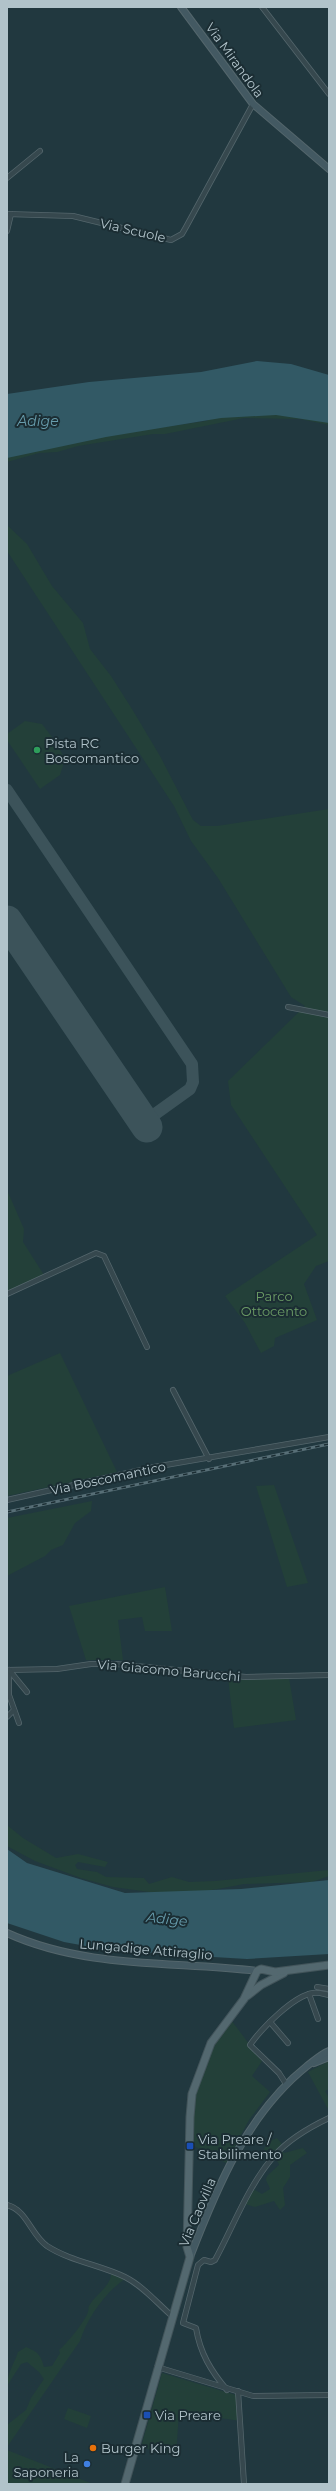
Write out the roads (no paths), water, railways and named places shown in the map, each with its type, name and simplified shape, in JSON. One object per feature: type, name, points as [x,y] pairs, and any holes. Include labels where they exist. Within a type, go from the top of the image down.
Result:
[{"type":"main road","name":"Lungadige Attiraglio","points":[[257,1974],[329,1965]]},
{"type":"main road","name":"Lungadige Attiraglio","points":[[261,1985],[295,1969]]},
{"type":"main road","points":[[257,1974],[269,1974],[268,1981]]},
{"type":"main road","points":[[244,1999],[261,1985],[257,1974]]},
{"type":"main road","points":[[126,2484],[157,2368],[190,2257],[188,2247],[188,2222],[190,2117],[192,2094],[211,2043],[244,1999],[257,1974]]},
{"type":"street","name":"Via Mirandola","points":[[181,7],[253,104],[329,169]]},
{"type":"street","points":[[262,7],[329,94]]},
{"type":"street","name":"Via Scuole","points":[[9,214],[73,216],[171,240],[176,238],[186,227],[253,104]]},
{"type":"street","points":[[7,178],[40,151]]},
{"type":"street","points":[[7,231],[9,214]]},
{"type":"street","points":[[288,1007],[329,1015]]},
{"type":"street","points":[[7,1294],[96,1253],[100,1254],[104,1256],[146,1347]]},
{"type":"street","points":[[173,1390],[210,1459]]},
{"type":"street","name":"Via Boscomantico","points":[[7,1500],[154,1467],[210,1459],[329,1437]]},
{"type":"street","name":"Via Giacomo Barucchi","points":[[8,1670],[57,1669],[91,1664],[116,1664],[246,1677],[329,1675]]},
{"type":"street","points":[[8,1670],[27,1692]]},
{"type":"street","points":[[8,1670],[9,1695],[19,1724]]},
{"type":"street","points":[[7,1717],[14,1710]]},
{"type":"street","name":"Lungadige Attiraglio","points":[[7,1933],[28,1943],[85,1957],[162,1965],[239,1969],[257,1974]]},
{"type":"street","points":[[317,1987],[329,1989]]},
{"type":"street","points":[[309,1994],[318,2019]]},
{"type":"street","points":[[286,2084],[279,2073],[250,2045],[270,2022],[293,2003],[309,1994],[329,1995]]},
{"type":"street","points":[[270,2022],[288,2043]]},
{"type":"street","name":"Via Caovilla","points":[[190,2257],[229,2166],[249,2131],[270,2101],[286,2084],[307,2066],[328,2052]]},
{"type":"street","points":[[227,2390],[208,2365],[202,2352],[196,2328],[183,2323],[198,2265],[204,2260],[210,2262],[215,2260],[249,2193],[275,2155],[295,2138],[329,2118]]},
{"type":"street","points":[[7,2205],[22,2213],[46,2245],[92,2266],[123,2276],[136,2284],[172,2316]]},
{"type":"street","points":[[157,2368],[227,2390],[267,2398],[329,2395]]},
{"type":"street","points":[[238,2391],[244,2484]]},
{"type":"water","name":"Adige","points":[[257,361],[291,364],[329,375],[329,423],[276,415],[221,418],[106,437],[7,458],[7,394],[89,382],[201,372]]},
{"type":"water","name":"Adige","points":[[7,1849],[27,1863],[125,1893],[241,1889],[329,1880],[329,1954],[247,1959],[113,1951],[64,1942],[7,1923]]},
{"type":"railway","points":[[7,1512],[329,1444]]},
{"type":"place","name":"Pista RC Boscomantico","points":[[37,750]]},
{"type":"place","name":"Via Preare / Stabilimento","points":[[190,2146]]},
{"type":"place","name":"Via Preare","points":[[147,2415]]},
{"type":"place","name":"Burger King","points":[[93,2448]]},
{"type":"place","name":"La Saponeria","points":[[87,2464]]},
{"type":"park label","name":"Parco Ottocento","points":[[274,1304]]}]
